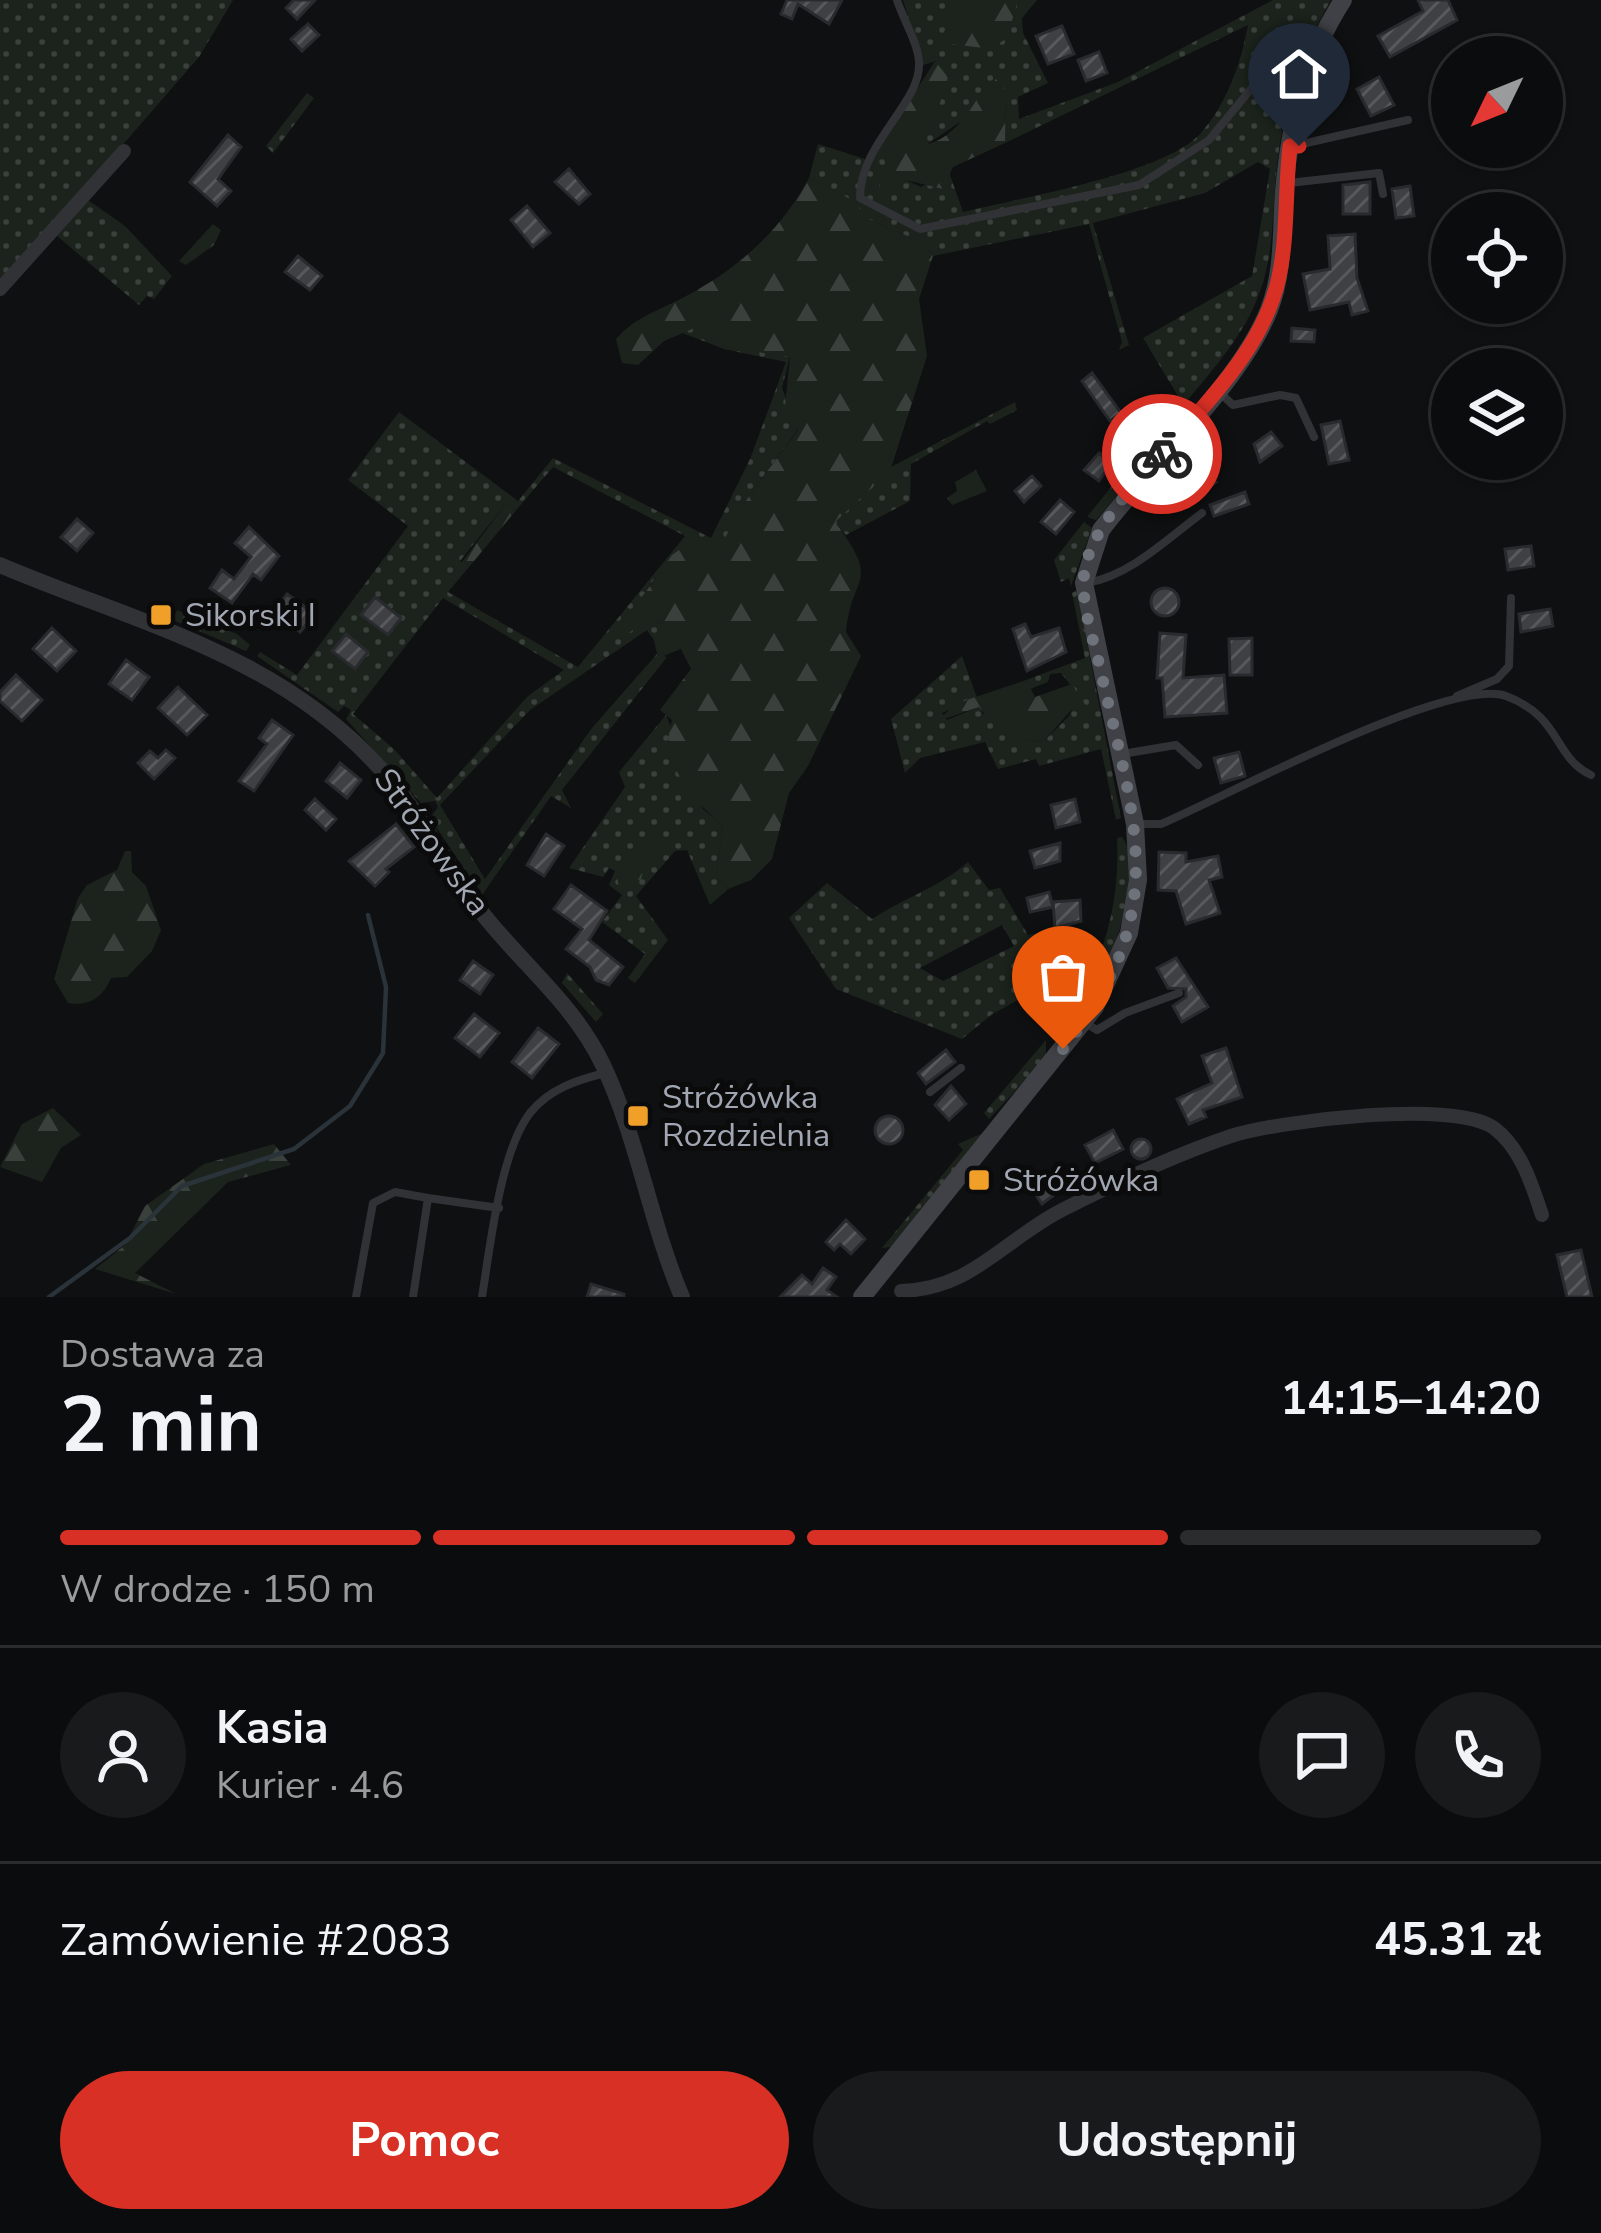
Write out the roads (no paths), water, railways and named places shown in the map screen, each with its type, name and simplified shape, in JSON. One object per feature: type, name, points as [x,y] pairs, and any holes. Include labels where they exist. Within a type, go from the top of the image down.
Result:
[{"type":"main road","points":[[862,1297],[1083,1023],[1116,970],[1129,933],[1138,880],[1135,824],[1084,584],[1101,530],[1259,330],[1275,293],[1290,146],[1307,69],[1343,0]]},
{"type":"street","points":[[0,289],[124,151]]},
{"type":"street","name":"Stróżowska","points":[[0,565],[224,651],[335,724],[395,785],[480,911],[569,1010],[606,1072],[682,1297]]},
{"type":"street","points":[[887,1266],[902,1278],[902,1294],[955,1284],[1062,1210],[1231,1136],[1281,1125],[1422,1114],[1494,1128],[1525,1167],[1542,1215]]},
{"type":"lane","points":[[897,0],[920,62],[915,82],[869,152],[860,198],[920,229],[1139,185],[1209,140],[1260,78],[1328,24]]},
{"type":"lane","points":[[1290,146],[1408,120]]},
{"type":"lane","points":[[1285,184],[1379,172],[1383,194]]},
{"type":"lane","points":[[1216,389],[1233,405],[1280,395],[1296,398],[1314,437]]},
{"type":"lane","points":[[1084,584],[1110,578],[1202,513]]},
{"type":"lane","points":[[1452,701],[1466,689],[1497,679],[1509,666],[1511,598]]},
{"type":"lane","points":[[1135,824],[1161,824],[1380,723],[1478,692],[1501,694],[1528,706],[1552,725],[1578,769],[1591,776]]},
{"type":"lane","points":[[1120,755],[1176,745],[1198,765]]},
{"type":"lane","points":[[1083,1023],[1097,1030],[1125,1013],[1179,993]]},
{"type":"lane","points":[[930,1092],[961,1068]]},
{"type":"lane","points":[[482,1297],[499,1208],[529,1114],[572,1082],[606,1072]]},
{"type":"lane","points":[[356,1297],[373,1203],[395,1192],[499,1208]]},
{"type":"lane","points":[[413,1297],[428,1198]]},
{"type":"waterway","points":[[49,1297],[130,1238],[182,1186],[294,1149],[350,1106],[383,1053],[386,987],[368,915]]},
{"type":"place","name":"Sikorski I","points":[[161,615]]},
{"type":"place","name":"Stróżówka Rozdzielnia","points":[[638,1116]]},
{"type":"place","name":"Stróżówka","points":[[979,1180]]}]
